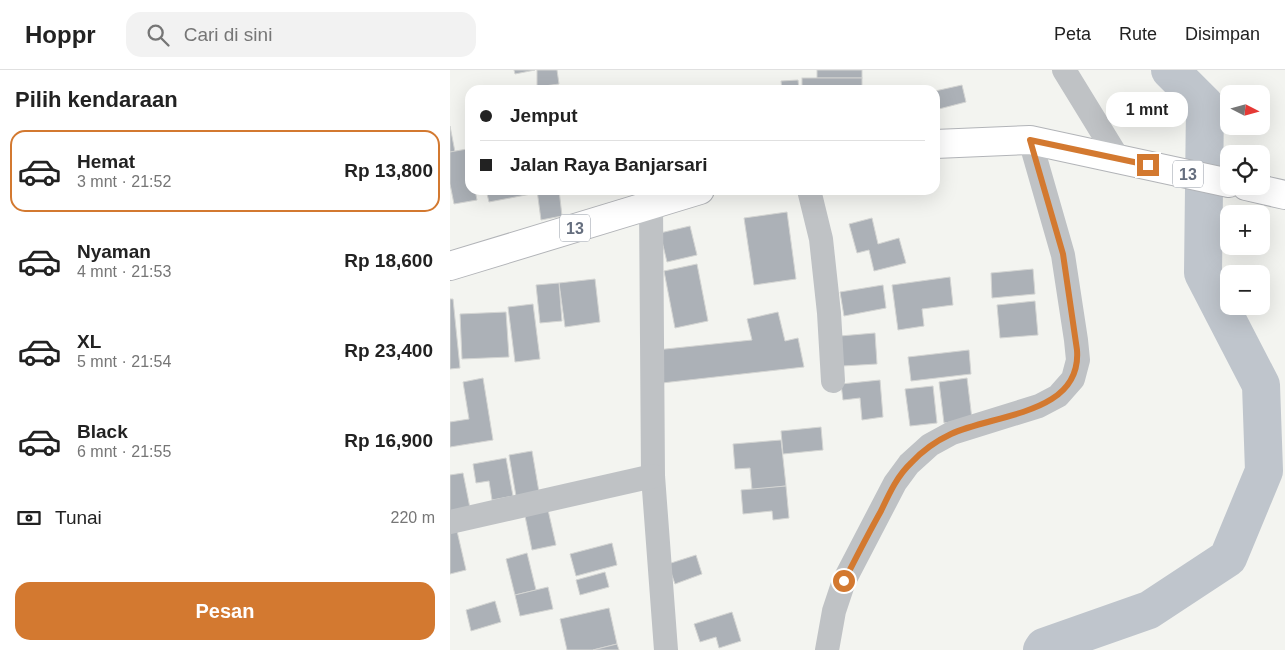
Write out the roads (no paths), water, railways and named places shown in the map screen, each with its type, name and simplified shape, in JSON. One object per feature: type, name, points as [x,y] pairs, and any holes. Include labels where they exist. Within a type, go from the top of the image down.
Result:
[{"type":"highway","name":"13","points":[[940,144],[1030,140],[1220,181]]},
{"type":"highway","points":[[1270,191],[1284,194]]},
{"type":"highway","name":"13","points":[[450,266],[682,195]]},
{"type":"street","points":[[1064,70],[1118,158]]},
{"type":"street","points":[[827,650],[834,611],[844,581],[895,484],[909,464],[930,446],[952,433],[1039,406],[1058,396],[1074,379],[1078,360],[1063,254],[1030,140]]},
{"type":"street","points":[[810,195],[821,238],[830,313],[833,381]]},
{"type":"street","points":[[651,204],[653,476],[666,650]]},
{"type":"street","points":[[450,522],[653,476]]},
{"type":"waterway","points":[[1042,650],[1044,647],[1149,610],[1228,558],[1264,471],[1261,385],[1203,273],[1205,105],[1170,70]]}]
